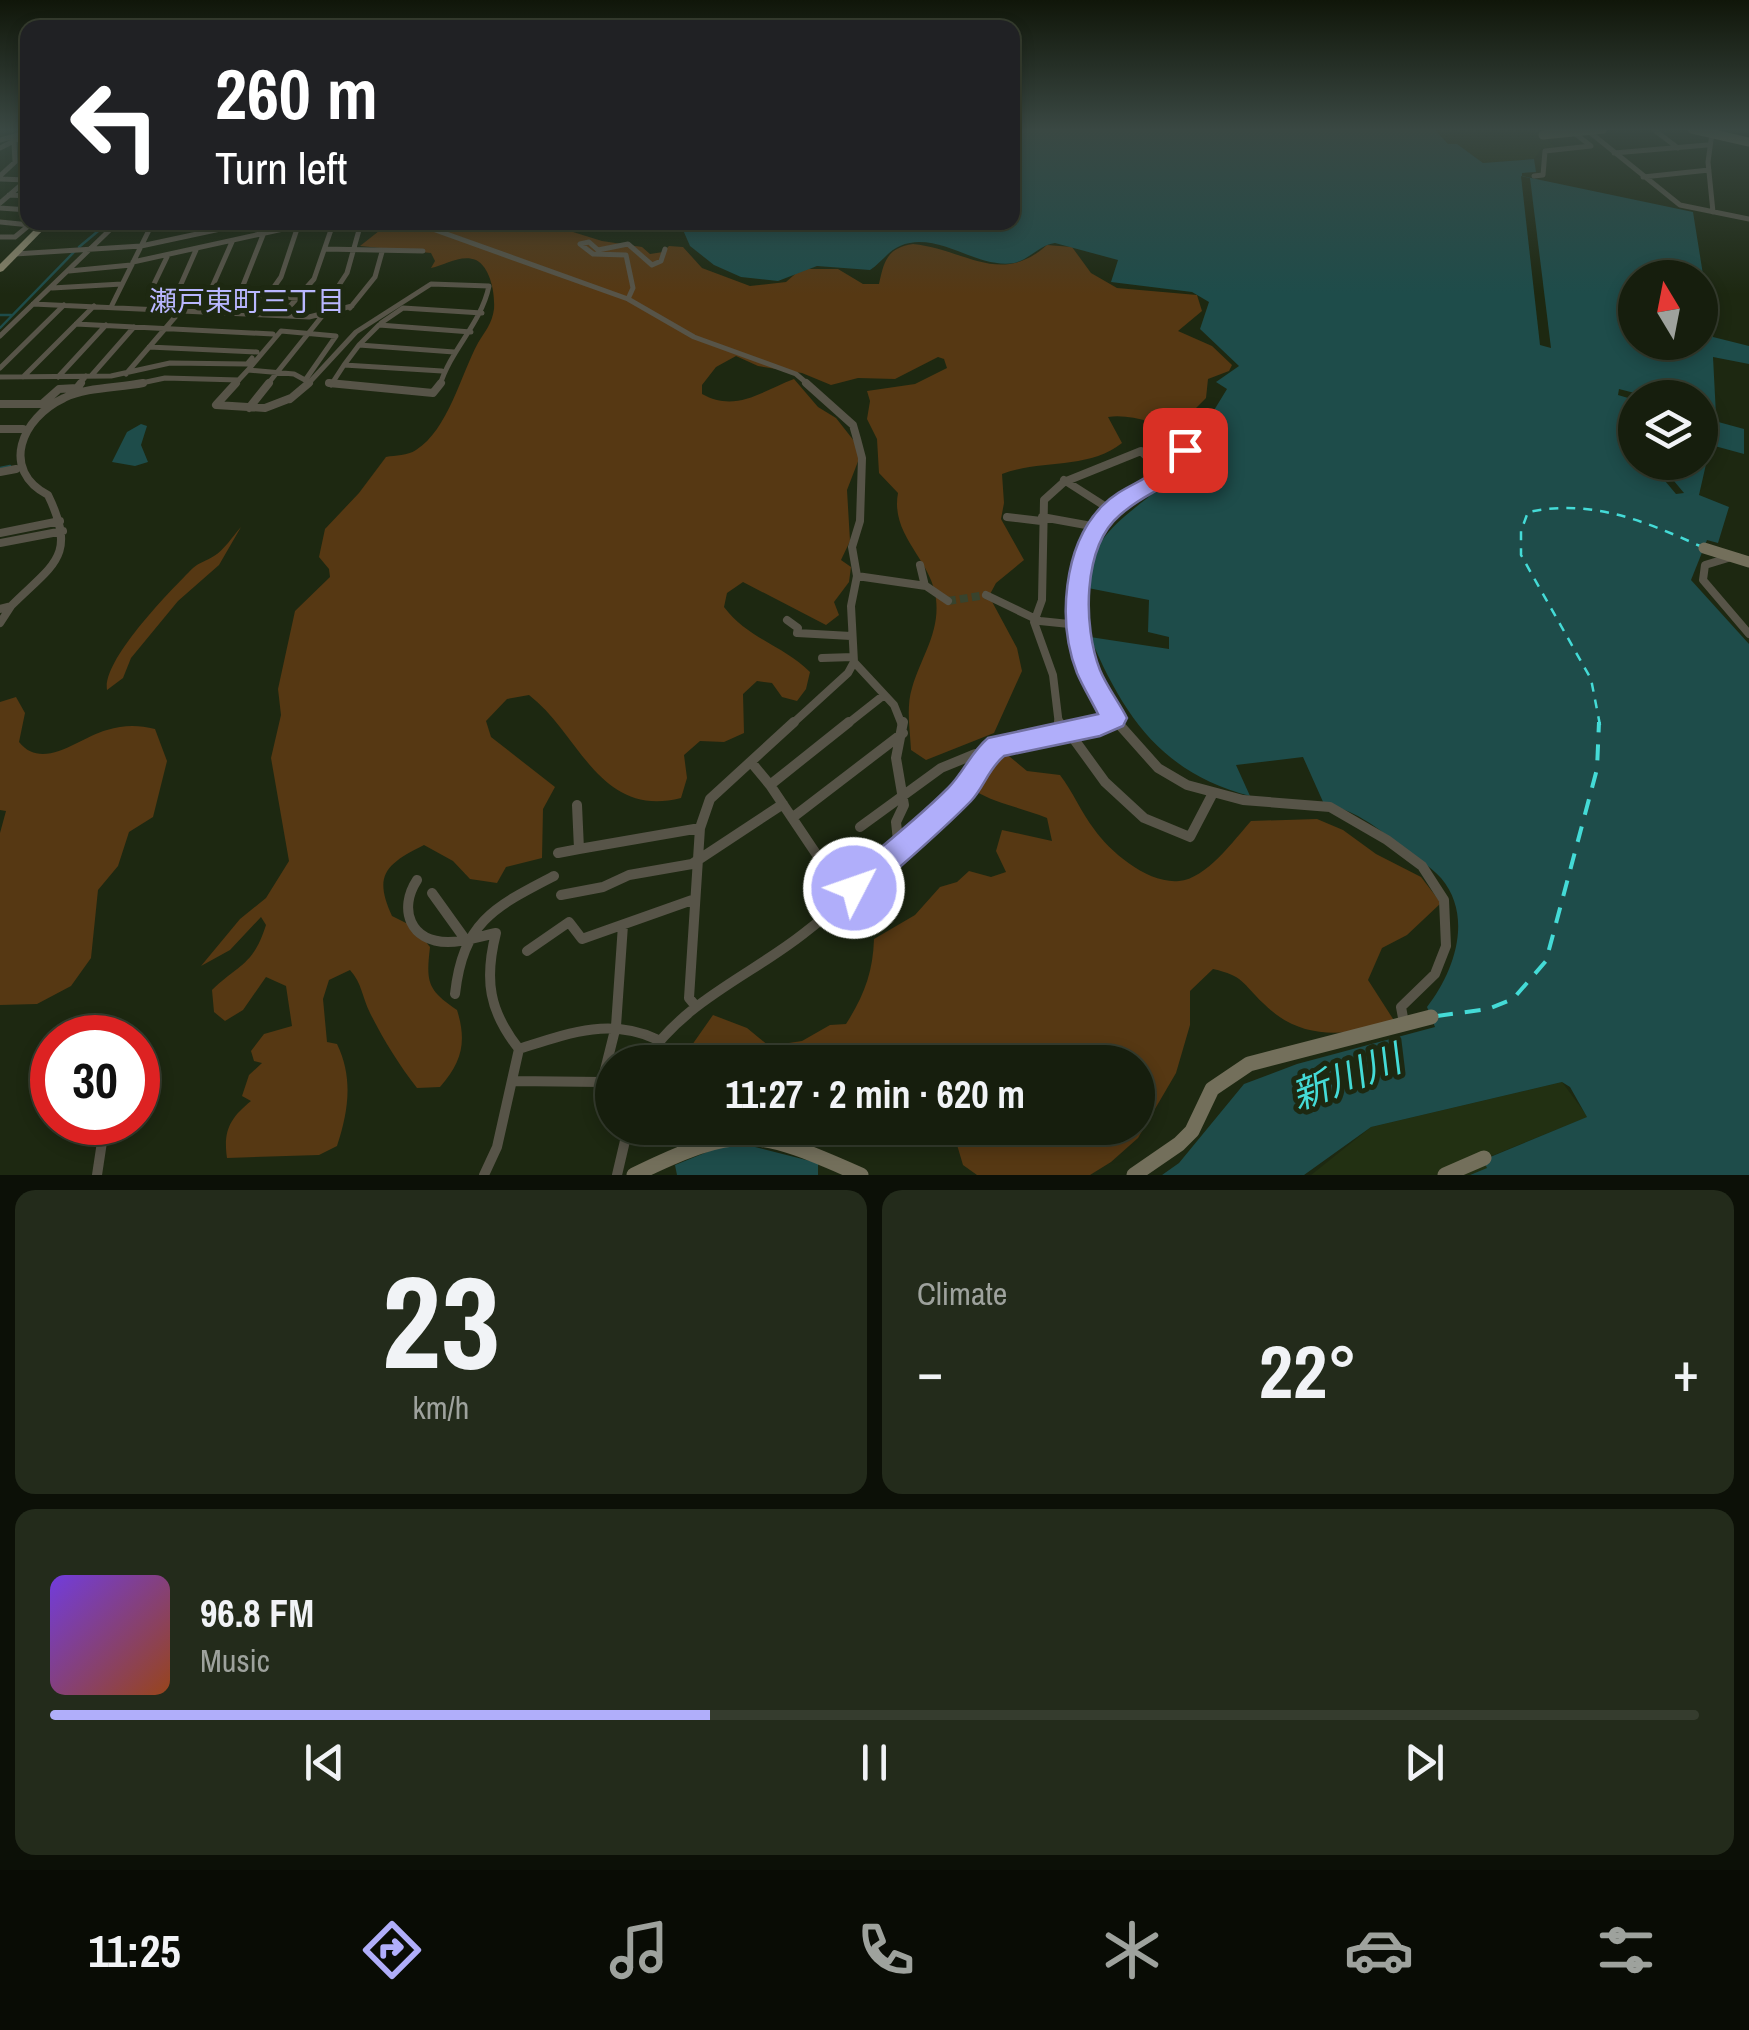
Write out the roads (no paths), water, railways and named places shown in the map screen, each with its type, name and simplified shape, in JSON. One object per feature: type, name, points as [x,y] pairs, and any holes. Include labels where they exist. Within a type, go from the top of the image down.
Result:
[{"type":"main road","points":[[5,259],[32,230]]},
{"type":"main road","points":[[1704,548],[1749,562]]},
{"type":"main road","points":[[1134,1175],[1192,1131],[1212,1089],[1228,1075],[1249,1064],[1431,1017]]},
{"type":"main road","points":[[634,1175],[653,1171],[725,1138],[784,1144],[861,1175]]},
{"type":"main road","points":[[1445,1175],[1484,1158]]},
{"type":"street","points":[[1652,184],[1680,205],[1749,219]]},
{"type":"street","points":[[1712,184],[1713,212]]},
{"type":"street","points":[[0,206],[20,185]]},
{"type":"street","points":[[9,194],[20,195]]},
{"type":"street","points":[[0,237],[15,237],[26,230]]},
{"type":"street","points":[[0,336],[110,230]]},
{"type":"street","points":[[112,306],[149,230]]},
{"type":"street","points":[[5,259],[141,246],[213,230]]},
{"type":"street","points":[[69,270],[132,263],[280,230]]},
{"type":"street","points":[[269,294],[281,277],[297,230]]},
{"type":"street","points":[[0,378],[126,374],[170,363],[247,364],[314,278],[331,230]]},
{"type":"street","points":[[322,311],[347,273],[358,230]]},
{"type":"street","points":[[435,230],[628,299],[694,337],[796,374],[853,425],[862,458],[860,521],[852,547],[857,576],[850,606],[851,636],[854,660],[903,722],[896,758],[904,805],[896,822],[899,850]]},
{"type":"street","points":[[240,293],[262,234]]},
{"type":"street","points":[[202,310],[232,242]]},
{"type":"street","points":[[628,299],[632,288],[626,255],[593,254],[580,244],[589,242],[598,250],[628,244],[652,265],[661,261],[664,249]]},
{"type":"street","points":[[325,249],[423,251]]},
{"type":"street","points":[[170,308],[196,250]]},
{"type":"street","points":[[249,408],[310,334],[319,317],[352,306],[375,277],[382,252]]},
{"type":"street","points":[[167,256],[152,288],[180,290]]},
{"type":"street","points":[[51,288],[122,284]]},
{"type":"street","points":[[290,399],[338,338],[282,331],[216,406],[257,410],[290,399],[356,332],[431,284],[489,286],[482,313],[454,352],[442,372],[439,389],[433,393],[329,383],[359,345],[403,308],[482,313]]},
{"type":"street","points":[[212,292],[300,298]]},
{"type":"street","points":[[33,304],[309,317],[352,306]]},
{"type":"street","points":[[0,368],[64,305]]},
{"type":"street","points":[[23,377],[94,306]]},
{"type":"street","points":[[125,388],[126,374],[182,309]]},
{"type":"street","points":[[76,324],[273,334]]},
{"type":"street","points":[[58,376],[106,325]]},
{"type":"street","points":[[379,325],[472,332]]},
{"type":"street","points":[[0,623],[11,606],[60,560],[65,545],[62,526],[48,496],[16,470],[14,454],[23,429],[59,389],[77,388],[135,326]]},
{"type":"street","points":[[359,345],[454,352]]},
{"type":"street","points":[[149,348],[257,352]]},
{"type":"street","points":[[344,365],[442,372]]},
{"type":"street","points":[[248,370],[279,372],[305,380]]},
{"type":"street","points":[[0,404],[46,404],[79,392],[125,388],[165,378],[239,380]]},
{"type":"street","points":[[1,431],[23,429]]},
{"type":"street","points":[[1190,429],[1178,463],[1167,476],[1111,510],[1088,542],[1081,570],[1079,625],[1088,671],[1114,718],[1152,763],[1188,786],[1256,802],[1298,802],[1330,808],[1420,862],[1434,876],[1448,911],[1448,945],[1438,972],[1401,1008],[1404,1024]]},
{"type":"street","points":[[1152,433],[1178,463]]},
{"type":"street","points":[[1167,476],[1141,450],[1101,470],[1064,480],[1044,500],[1044,581],[1035,632],[1053,675],[1064,732],[1105,782],[1157,825],[1190,837],[1213,793]]},
{"type":"street","points":[[1149,458],[1168,451]]},
{"type":"street","points":[[0,472],[16,470]]},
{"type":"street","points":[[1064,480],[1111,510]]},
{"type":"street","points":[[1007,517],[1097,527]]},
{"type":"street","points":[[0,533],[62,526]]},
{"type":"street","points":[[0,543],[62,526]]},
{"type":"street","points":[[1728,558],[1705,564],[1702,580],[1749,634]]},
{"type":"street","points":[[920,565],[926,586],[944,602],[948,601]]},
{"type":"street","points":[[857,576],[926,586]]},
{"type":"street","points":[[986,595],[1036,619],[1079,625]]},
{"type":"street","points":[[0,608],[11,606]]},
{"type":"street","points":[[787,620],[798,628],[798,633],[809,637],[851,636]]},
{"type":"street","points":[[822,658],[854,660]]},
{"type":"street","points":[[694,1004],[689,998],[700,828],[710,798],[845,677],[854,660]]},
{"type":"street","points":[[770,785],[884,696]]},
{"type":"street","points":[[653,1045],[694,1004],[802,935],[975,778],[984,758],[997,746],[1114,718]]},
{"type":"street","points":[[792,818],[903,733]]},
{"type":"street","points":[[860,827],[903,793],[956,760],[975,754]]},
{"type":"street","points":[[751,762],[821,861]]},
{"type":"street","points":[[561,895],[603,887],[630,874],[698,860],[783,804]]},
{"type":"street","points":[[577,805],[578,849]]},
{"type":"street","points":[[558,853],[700,828]]},
{"type":"street","points":[[455,994],[465,939],[489,912],[554,876]]},
{"type":"street","points":[[418,880],[404,906],[407,918],[425,939],[436,943],[496,934],[486,991],[490,1005],[519,1049],[498,1147],[484,1175]]},
{"type":"street","points":[[432,892],[465,939]]},
{"type":"street","points":[[527,951],[569,922],[582,939],[695,899]]},
{"type":"street","points":[[513,1081],[602,1082],[616,1026],[623,925]]},
{"type":"street","points":[[519,1049],[584,1029],[616,1026],[629,1026],[656,1039]]},
{"type":"street","points":[[96,1175],[101,1145]]},
{"type":"street","points":[[617,1175],[624,1145]]},
{"type":"water","name":"新川川","points":[[1020,184],[1559,184],[1693,212],[1701,260],[1618,260],[1618,360],[1713,360],[1714,380],[1618,380],[1618,480],[1664,480],[1676,494],[1684,493],[1673,480],[1702,480],[1699,495],[1729,507],[1718,543],[1707,540],[1691,580],[1749,644],[1749,1175],[1470,1175],[1487,1168],[1483,1160],[1587,1117],[1570,1087],[1562,1082],[1371,1127],[1304,1175],[1162,1175],[1179,1163],[1244,1084],[1297,1064],[1435,1027],[1427,1007],[1452,961],[1458,927],[1457,910],[1441,878],[1363,819],[1324,804],[1303,757],[1236,765],[1250,796],[1219,786],[1170,757],[1132,716],[1090,637],[1169,649],[1169,637],[1148,632],[1149,600],[1088,588],[1091,564],[1112,529],[1176,472],[1188,454],[1214,459],[1226,434],[1205,425],[1227,389],[1216,382],[1239,366],[1200,329],[1209,302],[1192,292],[1111,282],[1118,260],[1055,243],[1014,263],[999,263],[914,242],[896,248],[870,270],[817,266],[778,281],[741,277],[714,265],[690,246],[683,230],[1020,230]]},
{"type":"water","points":[[1718,338],[1749,346],[1749,364],[1718,358]]},
{"type":"water","points":[[1718,422],[1744,429],[1744,454],[1718,447]]},
{"type":"water","points":[[141,424],[147,426],[141,445],[148,462],[135,466],[112,462],[127,432]]},
{"type":"water","points":[[722,1146],[755,1147],[818,1163],[818,1175],[677,1175],[675,1165]]},
{"type":"waterway","points":[[79,247],[99,230]]},
{"type":"waterway","points":[[0,328],[74,252]]},
{"type":"waterway","points":[[0,315],[11,315]]},
{"type":"waterway","points":[[0,468],[10,466]]},
{"type":"tunnel","points":[[948,601],[986,595]]},
{"type":"district","name":"瀬戸東町三丁目","points":[[247,301]]}]
